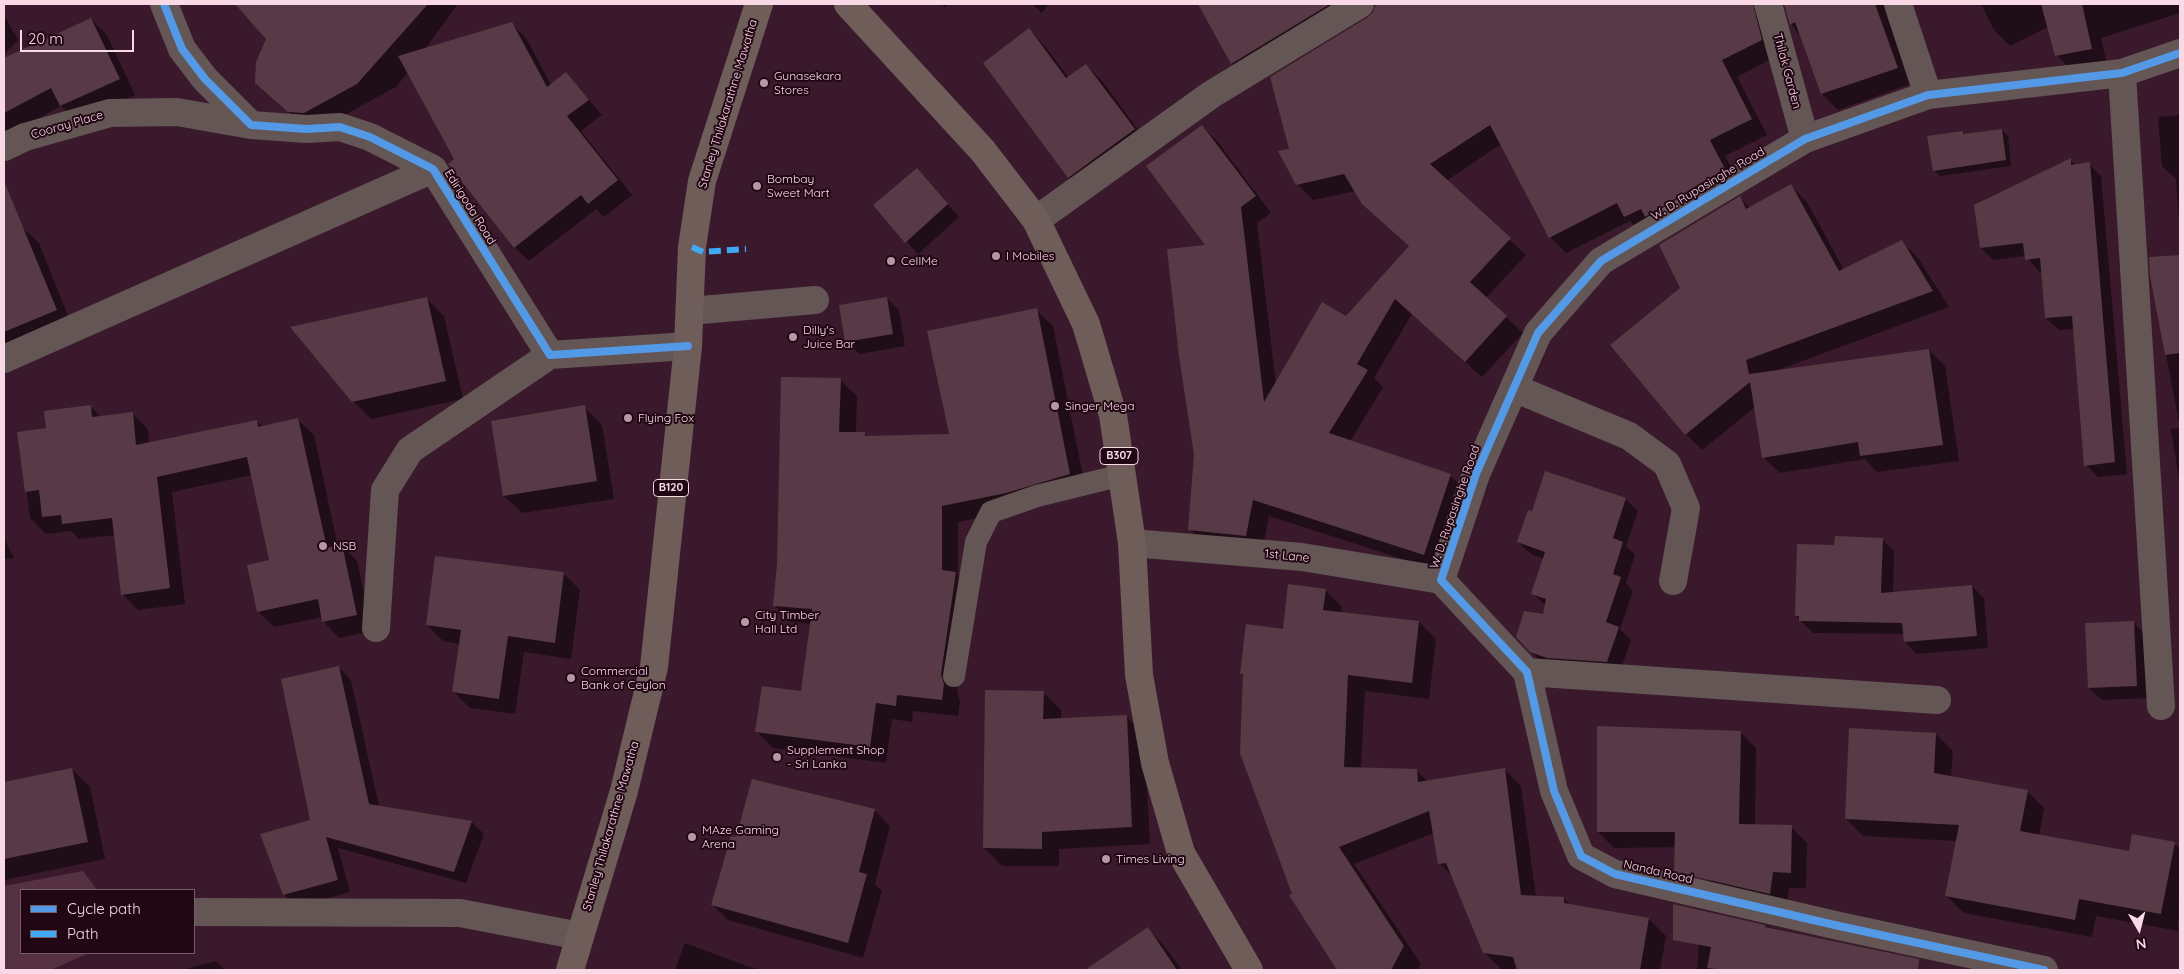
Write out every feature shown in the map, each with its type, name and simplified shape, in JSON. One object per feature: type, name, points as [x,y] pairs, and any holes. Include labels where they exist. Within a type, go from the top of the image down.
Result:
[{"type":"main road","name":"Stanley Thilakarathne Mawatha","points":[[570,970],[624,792],[654,667],[688,346],[692,247],[702,181],[759,4]]},
{"type":"main road","name":"B307","points":[[848,4],[982,151],[1036,220],[1086,324],[1113,415],[1132,542],[1139,675],[1155,763],[1181,853],[1249,970]]},
{"type":"street","points":[[164,4],[182,49],[205,80],[251,126]]},
{"type":"street","points":[[1036,220],[1212,94],[1360,4]]},
{"type":"street","name":"Thilak Garden","points":[[1768,4],[1806,139]]},
{"type":"street","points":[[1898,4],[1928,95]]},
{"type":"street","name":"W. D. Rupasinghe Road","points":[[1441,580],[1476,474],[1538,334],[1601,261],[1806,139],[1928,95],[2122,73],[2180,53]]},
{"type":"street","points":[[2122,73],[2161,706]]},
{"type":"street","name":"Cooray Place","points":[[4,146],[25,137],[110,113],[177,112],[251,126]]},
{"type":"street","name":"Edirigoda Road","points":[[251,126],[307,129],[340,127],[370,137],[433,169],[550,355]]},
{"type":"street","points":[[4,358],[433,169]]},
{"type":"street","points":[[690,311],[815,300]]},
{"type":"street","points":[[376,628],[385,490],[410,450],[550,355],[688,346]]},
{"type":"street","points":[[1514,388],[1629,436],[1667,464],[1686,508],[1673,582]]},
{"type":"street","name":"1st Lane","points":[[1132,542],[1302,557],[1441,580]]},
{"type":"street","points":[[1441,580],[1527,672],[1937,700]]},
{"type":"street","name":"Nanda Road","points":[[1527,672],[1554,791],[1581,856],[1615,874],[1839,926],[2044,970]]},
{"type":"street","points":[[195,912],[460,913],[580,936]]},
{"type":"lane","points":[[954,676],[976,542],[991,512],[1038,496],[1122,475]]},
{"type":"shaded area","points":[[83,871],[96,889],[20,889],[20,954],[87,954],[51,970],[4,970],[4,886]]},
{"type":"building","points":[[235,4],[428,4],[357,84],[304,113],[288,112],[255,83],[256,62],[266,39]]},
{"type":"building","points":[[1198,4],[1330,4],[1231,64]]},
{"type":"building","points":[[1376,4],[1753,4],[1762,40],[1722,60],[1752,119],[1710,140],[1725,169],[1645,217],[1641,209],[1624,217],[1617,203],[1549,238],[1490,125],[1430,164],[1511,238],[1470,282],[1507,316],[1465,362],[1395,299],[1357,364],[1368,370],[1329,433],[1451,474],[1424,555],[1253,500],[1246,536],[1188,530],[1194,455],[1179,356],[1167,249],[1205,245],[1146,166],[1202,125],[1256,196],[1241,207],[1264,402],[1322,302],[1346,316],[1409,246],[1362,204],[1344,174],[1296,185],[1278,151],[1289,149],[1270,77],[1368,17],[1373,12]]},
{"type":"building","points":[[1784,4],[1875,4],[1898,68],[1821,94],[1795,22],[1790,25]]},
{"type":"building","points":[[2041,4],[2082,4],[2092,49],[2055,56]]},
{"type":"building","points":[[91,18],[120,79],[60,106],[51,88],[4,113],[4,58]]},
{"type":"building","points":[[512,22],[547,87],[566,72],[589,100],[567,116],[618,180],[588,204],[581,195],[514,248],[448,164],[454,159],[398,56]]},
{"type":"building","points":[[1029,28],[1066,78],[1086,64],[1135,129],[1068,178],[983,63]]},
{"type":"building","points":[[2002,129],[2006,160],[1933,171],[1927,136],[1963,131],[1963,134]]},
{"type":"building","points":[[2071,158],[2071,165],[2090,162],[2115,462],[2084,466],[2072,316],[2045,318],[2040,258],[2025,260],[2023,243],[1980,248],[1974,205]]},
{"type":"building","points":[[917,168],[948,204],[905,243],[873,205]]},
{"type":"building","points":[[4,181],[57,310],[4,332]]},
{"type":"building","points":[[1791,184],[1839,271],[1902,240],[1933,291],[1746,360],[1749,374],[1929,349],[1943,445],[1860,456],[1858,442],[1762,458],[1750,382],[1685,435],[1610,345],[1680,288],[1659,245],[1740,196],[1746,209]]},
{"type":"building","points":[[2180,255],[2180,353],[2165,355],[2150,276],[2149,257]]},
{"type":"building","points":[[427,297],[446,381],[352,402],[290,327]]},
{"type":"building","points":[[887,297],[893,334],[845,342],[839,305]]},
{"type":"building","points":[[1037,308],[1070,474],[1006,493],[942,506],[942,570],[956,572],[941,674],[944,684],[942,700],[897,695],[896,706],[876,703],[870,747],[755,732],[762,686],[801,691],[812,609],[773,606],[777,564],[781,377],[841,378],[839,432],[865,432],[865,436],[949,434],[927,331]]},
{"type":"building","points":[[91,405],[92,417],[133,412],[136,445],[257,420],[258,427],[298,418],[327,548],[342,544],[357,615],[322,622],[318,599],[257,612],[247,565],[269,560],[247,457],[157,477],[170,588],[121,595],[112,518],[62,524],[61,515],[42,517],[39,490],[25,492],[17,432],[46,428],[44,411]]},
{"type":"building","points":[[585,405],[597,481],[503,496],[491,421]]},
{"type":"building","points":[[1545,471],[1626,498],[1613,538],[1623,542],[1613,574],[1621,577],[1606,622],[1619,627],[1607,662],[1547,658],[1530,652],[1516,637],[1524,611],[1543,614],[1546,599],[1531,594],[1545,552],[1517,542],[1528,510],[1532,511]]},
{"type":"building","points":[[1835,536],[1883,538],[1881,593],[1972,585],[1977,636],[1904,642],[1902,623],[1799,621],[1799,616],[1795,616],[1797,544],[1834,545]]},
{"type":"building","points":[[435,556],[564,572],[555,643],[508,636],[499,699],[452,692],[461,630],[426,625]]},
{"type":"building","points":[[1288,584],[1326,589],[1323,610],[1419,621],[1412,683],[1348,675],[1344,767],[1417,769],[1418,782],[1505,768],[1521,895],[1564,897],[1564,903],[1649,918],[1640,970],[1517,970],[1513,957],[1483,953],[1446,863],[1438,864],[1429,811],[1339,847],[1404,946],[1391,970],[1337,970],[1289,895],[1292,894],[1240,753],[1243,674],[1240,674],[1246,624],[1283,629]]},
{"type":"building","points":[[2134,621],[2137,686],[2088,688],[2085,623]]},
{"type":"building","points":[[339,666],[369,804],[472,821],[454,872],[326,837],[338,880],[283,895],[260,834],[310,820],[281,679]]},
{"type":"building","points":[[985,690],[1044,691],[1043,719],[1127,715],[1132,827],[1042,832],[1042,849],[983,848]]},
{"type":"building","points":[[1597,726],[1741,731],[1739,824],[1792,825],[1791,873],[1773,872],[1770,894],[1674,872],[1675,832],[1597,832]]},
{"type":"building","points":[[1849,728],[1936,733],[1934,773],[2028,790],[2020,831],[2129,851],[2132,834],[2175,842],[2161,914],[2079,899],[2075,920],[1945,896],[1959,825],[1845,819]]},
{"type":"building","points":[[72,768],[88,842],[4,859],[4,782]]},
{"type":"building","points":[[752,779],[875,809],[859,872],[867,874],[848,943],[711,905],[731,836],[736,837]]},
{"type":"building","points":[[1673,904],[1765,925],[1765,927],[1919,959],[1918,970],[1723,970],[1707,968],[1711,947],[1673,940]]},
{"type":"building","points":[[1148,927],[1177,970],[1085,970]]},
{"type":"marked path","points":[[692,247],[703,252],[746,249]]},
{"type":"cycle path","points":[[164,4],[182,49],[205,79],[251,125],[307,129],[340,127],[370,137],[433,169],[550,355],[688,346]]},
{"type":"cycle path","points":[[2044,970],[1839,926],[1615,874],[1581,856],[1554,791],[1527,672],[1441,580],[1476,474],[1538,333],[1601,261],[1805,139],[1928,95],[2122,73],[2180,53]]},
{"type":"place","name":"Gunasekara Stores","points":[[764,83]]},
{"type":"place","name":"Bombay Sweet Mart","points":[[757,186]]},
{"type":"place","name":"I Mobiles","points":[[996,256]]},
{"type":"place","name":"CellMe","points":[[891,261]]},
{"type":"place","name":"Dilly's Juice Bar","points":[[793,337]]},
{"type":"place","name":"Singer Mega","points":[[1055,406]]},
{"type":"place","name":"Flying Fox","points":[[628,418]]},
{"type":"place","name":"NSB","points":[[323,546]]},
{"type":"place","name":"City Timber Hall Ltd","points":[[745,622]]},
{"type":"place","name":"Commercial Bank of Ceylon","points":[[571,678]]},
{"type":"place","name":"Supplement Shop - Sri Lanka","points":[[777,757]]},
{"type":"place","name":"MAze Gaming Arena","points":[[692,837]]},
{"type":"place","name":"Times Living","points":[[1106,859]]}]
